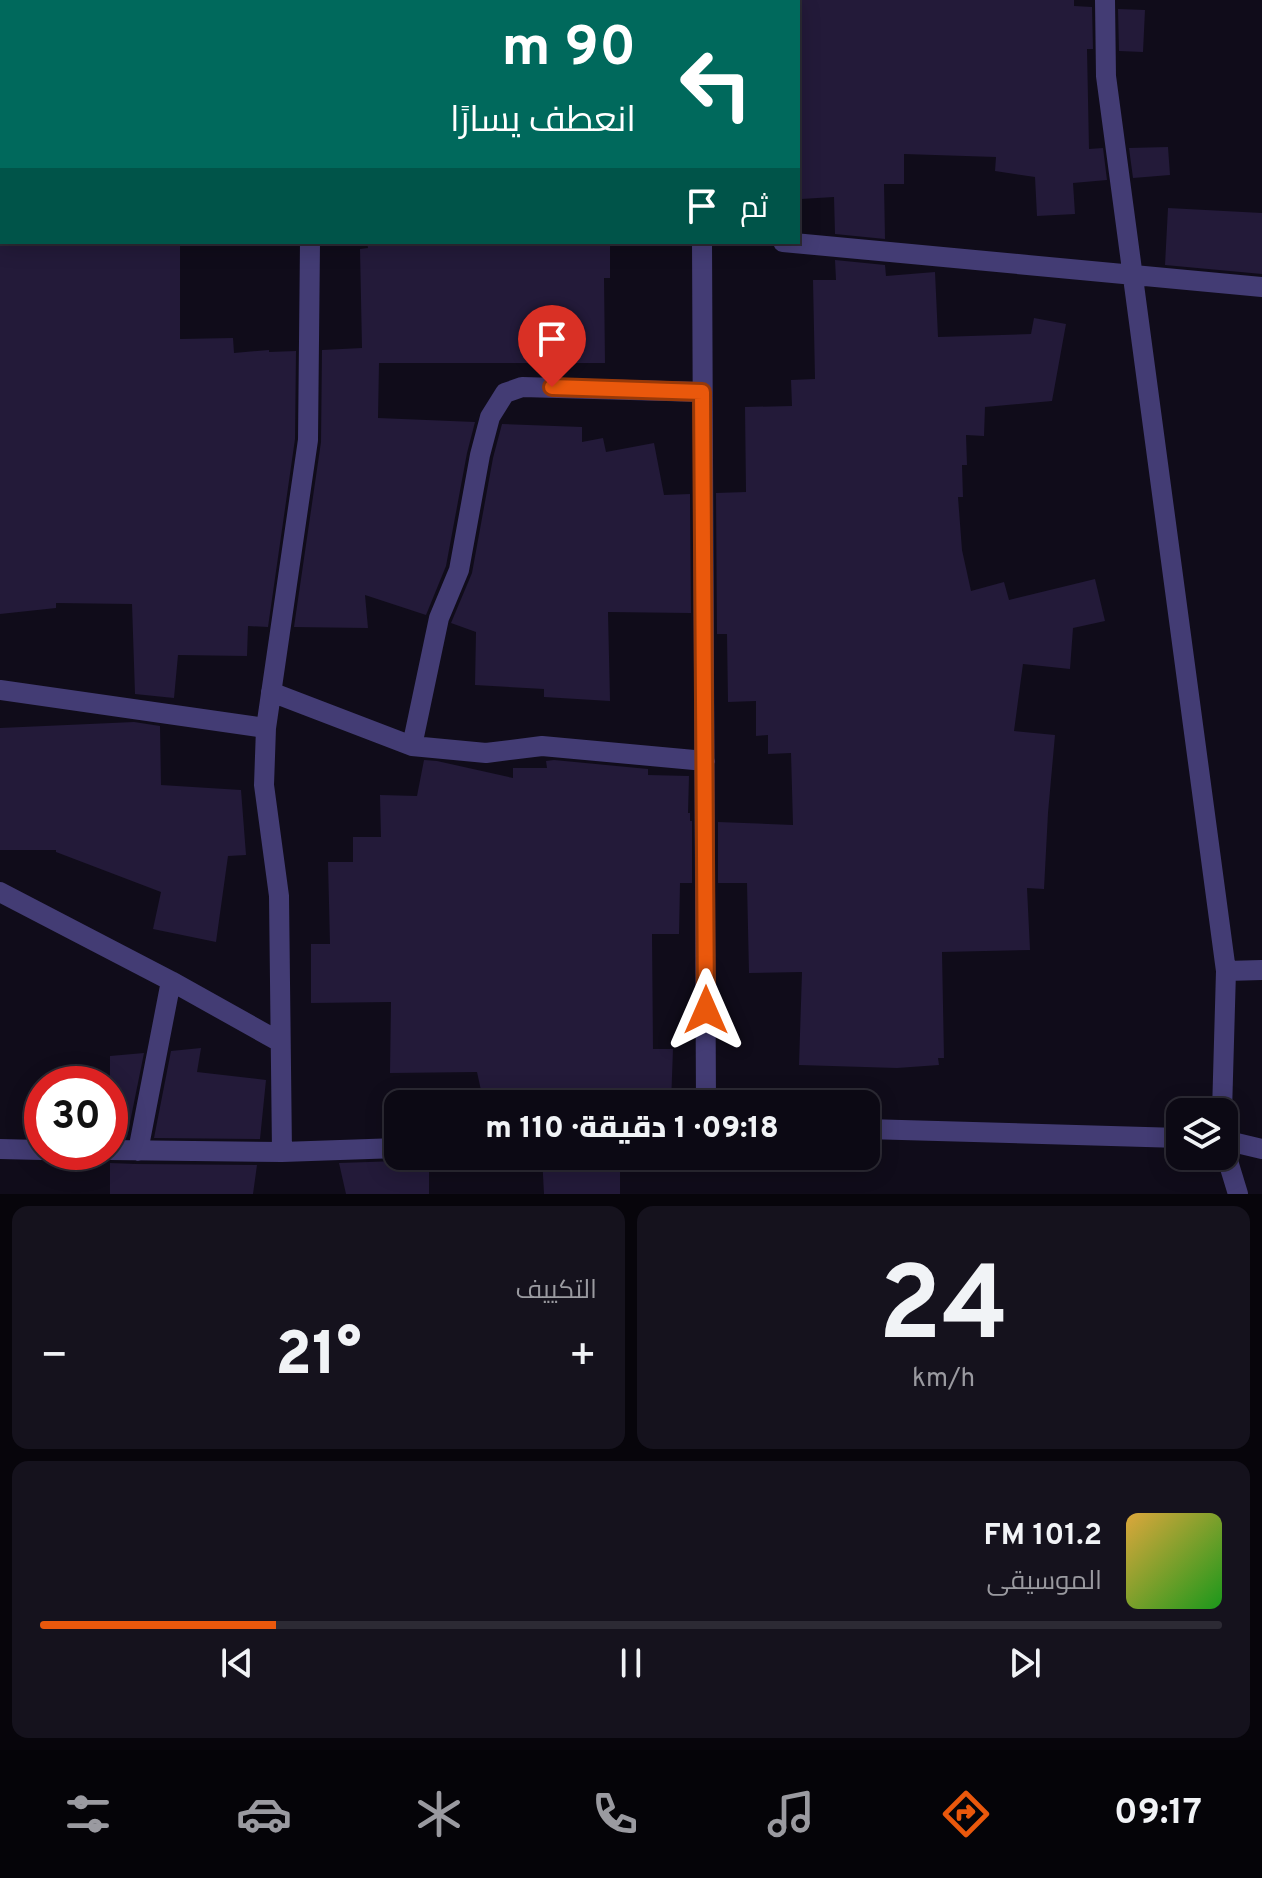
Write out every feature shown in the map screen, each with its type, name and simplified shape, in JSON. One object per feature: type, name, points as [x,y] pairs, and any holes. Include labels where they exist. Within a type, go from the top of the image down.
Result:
[{"type":"street","points":[[1105,0],[1106,76],[1226,971],[1222,1098]]},
{"type":"street","points":[[282,1152],[279,896],[264,785],[266,728],[308,440],[310,244]]},
{"type":"street","points":[[702,244],[706,1090]]},
{"type":"street","points":[[800,244],[1262,287]]},
{"type":"street","points":[[412,746],[439,618],[459,570],[490,417],[505,393],[522,387],[702,392]]},
{"type":"street","points":[[0,690],[266,728]]},
{"type":"street","points":[[271,692],[412,746],[486,753],[542,746],[705,761]]},
{"type":"street","points":[[0,892],[280,1042]]},
{"type":"street","points":[[1226,971],[1262,970]]},
{"type":"street","points":[[138,1151],[171,981]]},
{"type":"street","points":[[880,1129],[1166,1138]]},
{"type":"street","points":[[1238,1143],[1262,1149]]},
{"type":"street","points":[[128,1151],[282,1152],[384,1148]]},
{"type":"street","points":[[0,1149],[24,1150]]},
{"type":"street","points":[[1231,1170],[1238,1194]]},
{"type":"building","points":[[800,0],[1074,0],[1074,6],[1092,7],[1093,49],[1087,49],[1089,149],[1103,148],[1107,180],[1073,183],[1075,214],[1037,216],[1035,177],[995,171],[996,157],[904,154],[904,184],[884,184],[885,239],[835,234],[834,197],[801,199]]},
{"type":"building","points":[[1118,9],[1145,10],[1143,52],[1119,51]]},
{"type":"building","points":[[1168,147],[1170,175],[1133,178],[1129,148]]},
{"type":"building","points":[[1168,208],[1262,213],[1262,274],[1165,265]]},
{"type":"building","points":[[0,244],[180,244],[180,339],[233,338],[234,353],[296,351],[295,439],[268,627],[248,626],[247,656],[178,655],[174,698],[135,694],[132,604],[56,603],[56,608],[0,614]]},
{"type":"building","points":[[367,244],[610,244],[610,278],[604,278],[605,363],[379,363],[378,418],[475,422],[446,566],[426,615],[365,595],[368,628],[294,627],[321,442],[322,350],[362,348],[360,249],[368,248]]},
{"type":"building","points":[[835,260],[885,265],[886,276],[935,272],[938,337],[1031,334],[1034,318],[1066,324],[1052,401],[985,407],[984,436],[966,435],[967,465],[962,465],[963,497],[958,497],[962,550],[971,591],[1004,582],[1009,600],[1095,579],[1105,621],[1073,628],[1070,669],[1023,664],[1014,731],[1055,735],[1044,889],[1027,888],[1030,950],[942,952],[944,1058],[938,1058],[939,1065],[897,1068],[799,1065],[802,972],[749,973],[747,883],[718,883],[718,822],[793,825],[791,753],[768,754],[768,735],[756,736],[756,701],[728,702],[727,634],[717,634],[716,493],[746,492],[745,407],[792,406],[791,380],[815,379],[813,280],[836,280]]},
{"type":"building","points":[[502,424],[582,427],[582,442],[603,438],[606,452],[654,443],[664,495],[690,494],[691,613],[608,612],[610,701],[544,697],[544,689],[475,685],[476,632],[451,623],[472,573]]},
{"type":"building","points":[[134,722],[160,726],[161,785],[241,790],[246,855],[228,856],[216,942],[153,929],[161,892],[56,850],[0,850],[0,728]]},
{"type":"building","points":[[424,760],[513,778],[513,768],[547,768],[546,761],[554,760],[648,769],[648,775],[689,776],[692,883],[680,883],[679,934],[652,934],[653,1049],[673,1049],[672,1090],[481,1090],[477,1072],[390,1073],[391,1002],[311,1003],[311,944],[330,944],[328,862],[353,862],[353,837],[381,837],[380,795],[417,796]]},
{"type":"building","points":[[201,1048],[197,1072],[266,1080],[260,1139],[154,1138],[171,1051]]},
{"type":"building","points":[[144,1053],[128,1132],[128,1066],[110,1066],[110,1056]]},
{"type":"building","points":[[384,1161],[384,1170],[429,1170],[429,1194],[346,1194],[339,1163]]},
{"type":"building","points":[[128,1164],[257,1165],[253,1194],[110,1194],[110,1170],[128,1170]]},
{"type":"building","points":[[543,1170],[663,1170],[620,1171],[620,1194],[544,1194]]},
{"type":"route","points":[[552,387],[702,392],[706,1010]]}]
